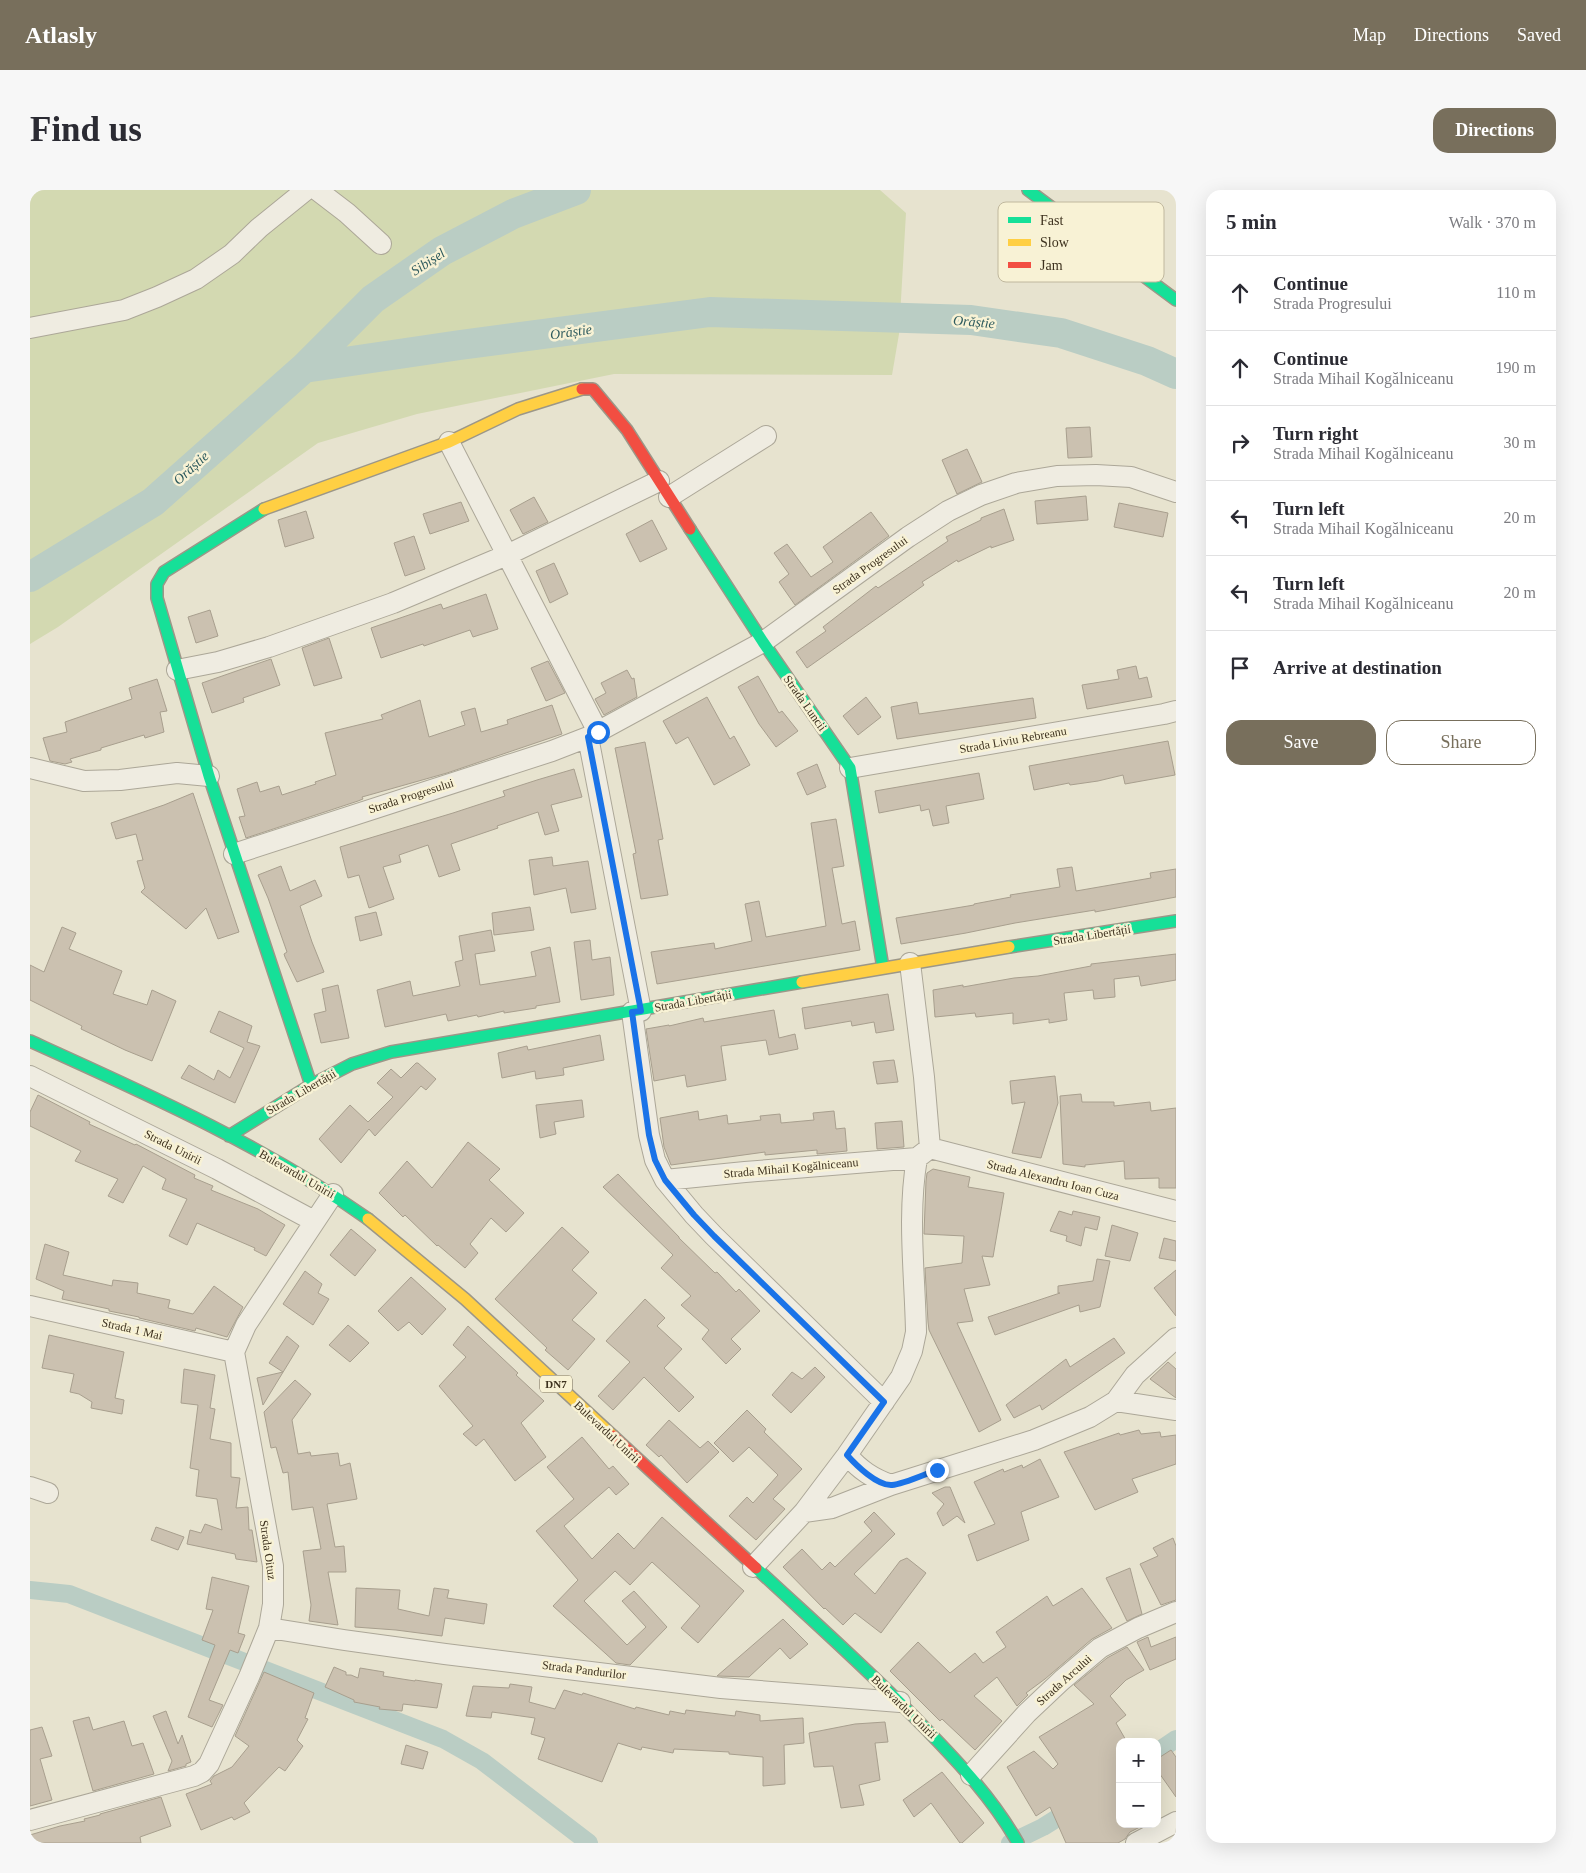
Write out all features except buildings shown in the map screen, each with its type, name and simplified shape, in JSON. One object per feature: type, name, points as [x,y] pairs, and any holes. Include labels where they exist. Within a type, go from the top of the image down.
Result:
[{"type":"street","points":[[30,328],[124,310],[196,279],[232,254],[259,228],[306,190]]},
{"type":"street","points":[[317,190],[347,212],[380,244]]},
{"type":"street","points":[[1028,190],[1044,202]]},
{"type":"street","points":[[1152,282],[1176,300]]},
{"type":"street","name":"Strada Luncii","points":[[449,442],[518,409],[580,389],[593,389],[627,430],[763,642],[850,768],[883,968]]},
{"type":"street","points":[[176,670],[218,662],[269,647],[410,596],[507,555],[660,482],[766,436]]},
{"type":"street","points":[[311,1085],[234,854],[176,670],[157,598],[157,584],[164,572],[264,509],[449,442],[507,555],[593,735],[636,1011],[649,1135],[655,1160],[665,1180],[694,1215],[884,1402]]},
{"type":"street","name":"Strada Progresului","points":[[234,854],[552,751],[593,735],[763,642],[908,537],[948,511],[981,495],[1016,483],[1048,477],[1096,475],[1131,478],[1176,492]]},
{"type":"street","name":"Strada Liviu Rebreanu","points":[[850,768],[1176,711]]},
{"type":"street","points":[[30,768],[84,781],[120,780],[177,773],[209,776]]},
{"type":"street","name":"Strada Libertății","points":[[229,1136],[311,1085],[352,1064],[392,1052],[511,1030],[636,1011],[910,963],[1176,921]]},
{"type":"street","points":[[753,1567],[804,1512],[847,1455],[901,1377],[912,1351],[916,1332],[912,1212],[913,1183],[924,1153],[924,1077],[910,963]]},
{"type":"street","name":"Bulevardul Unirii","points":[[30,1041],[130,1086],[229,1136],[333,1194],[378,1226],[465,1300],[900,1702],[971,1775],[1008,1825],[1018,1843]]},
{"type":"street","name":"Strada Unirii","points":[[30,1076],[217,1169],[314,1221]]},
{"type":"street","name":"Strada Mihail Kogălniceanu","points":[[665,1180],[924,1153]]},
{"type":"street","name":"Strada Alexandru Ioan Cuza","points":[[924,1153],[1176,1211]]},
{"type":"street","points":[[234,1352],[246,1325],[333,1194]]},
{"type":"street","name":"Strada 1 Mai","points":[[30,1306],[234,1352]]},
{"type":"street","points":[[804,1512],[832,1508],[891,1485],[1034,1440],[1090,1418],[1116,1401],[1135,1375],[1176,1338]]},
{"type":"street","name":"Strada Oituz","points":[[30,1820],[194,1776],[202,1772],[209,1764],[249,1677],[269,1628],[273,1604],[273,1566],[234,1352]]},
{"type":"street","points":[[1116,1401],[1176,1410]]},
{"type":"street","points":[[847,1455],[863,1472],[891,1485]]},
{"type":"street","name":"Strada Arcului","points":[[971,1775],[1027,1713],[1100,1648],[1138,1628],[1176,1612]]},
{"type":"street","name":"Strada Pandurilor","points":[[269,1628],[436,1652],[721,1688],[900,1702]]},
{"type":"street","points":[[1136,1843],[1176,1822]]},
{"type":"green space","points":[[30,190],[880,190],[906,213],[899,334],[892,375],[614,374],[417,414],[318,443],[58,627],[30,644]]},
{"type":"waterway","name":"Sibișel","points":[[304,368],[373,299],[442,251],[513,214],[576,190]]},
{"type":"waterway","name":"Orăștie","points":[[30,577],[153,502],[304,368],[710,312],[971,320],[1061,333],[1147,361],[1176,374]]},
{"type":"waterway","points":[[30,1590],[69,1594],[443,1739],[482,1761],[589,1843]]},
{"type":"waterway","points":[[1161,1749],[1176,1739]]},
{"type":"waterway","points":[[1010,1843],[1043,1827],[1075,1807]]},
{"type":"traffic: fast","points":[[1028,190],[1044,202]]},
{"type":"traffic: fast","points":[[1152,282],[1176,300]]},
{"type":"traffic: fast","points":[[264,509],[164,572],[157,584],[157,598],[209,776],[311,1085]]},
{"type":"traffic: fast","points":[[690,529],[763,642],[850,768],[883,968]]},
{"type":"traffic: fast","points":[[1009,947],[1176,921]]},
{"type":"traffic: fast","points":[[229,1136],[311,1085],[352,1064],[391,1052],[802,982]]},
{"type":"traffic: fast","points":[[30,1041],[117,1080],[246,1144],[329,1193],[368,1219]]},
{"type":"traffic: fast","points":[[756,1568],[863,1667],[938,1741],[987,1797],[1018,1843]]},
{"type":"traffic: slow","points":[[264,509],[449,442],[518,409],[582,389]]},
{"type":"traffic: slow","points":[[802,982],[1009,947]]},
{"type":"traffic: slow","points":[[368,1219],[465,1299],[613,1436]]},
{"type":"traffic: jam","points":[[582,389],[593,389],[627,430],[690,529]]},
{"type":"traffic: jam","points":[[613,1436],[756,1568]]},
{"type":"route","points":[[598,732],[588,737],[641,1011],[632,1012],[649,1135],[655,1160],[665,1180],[694,1215],[884,1402],[847,1455],[854,1463],[873,1478],[891,1485],[937,1470]]}]
